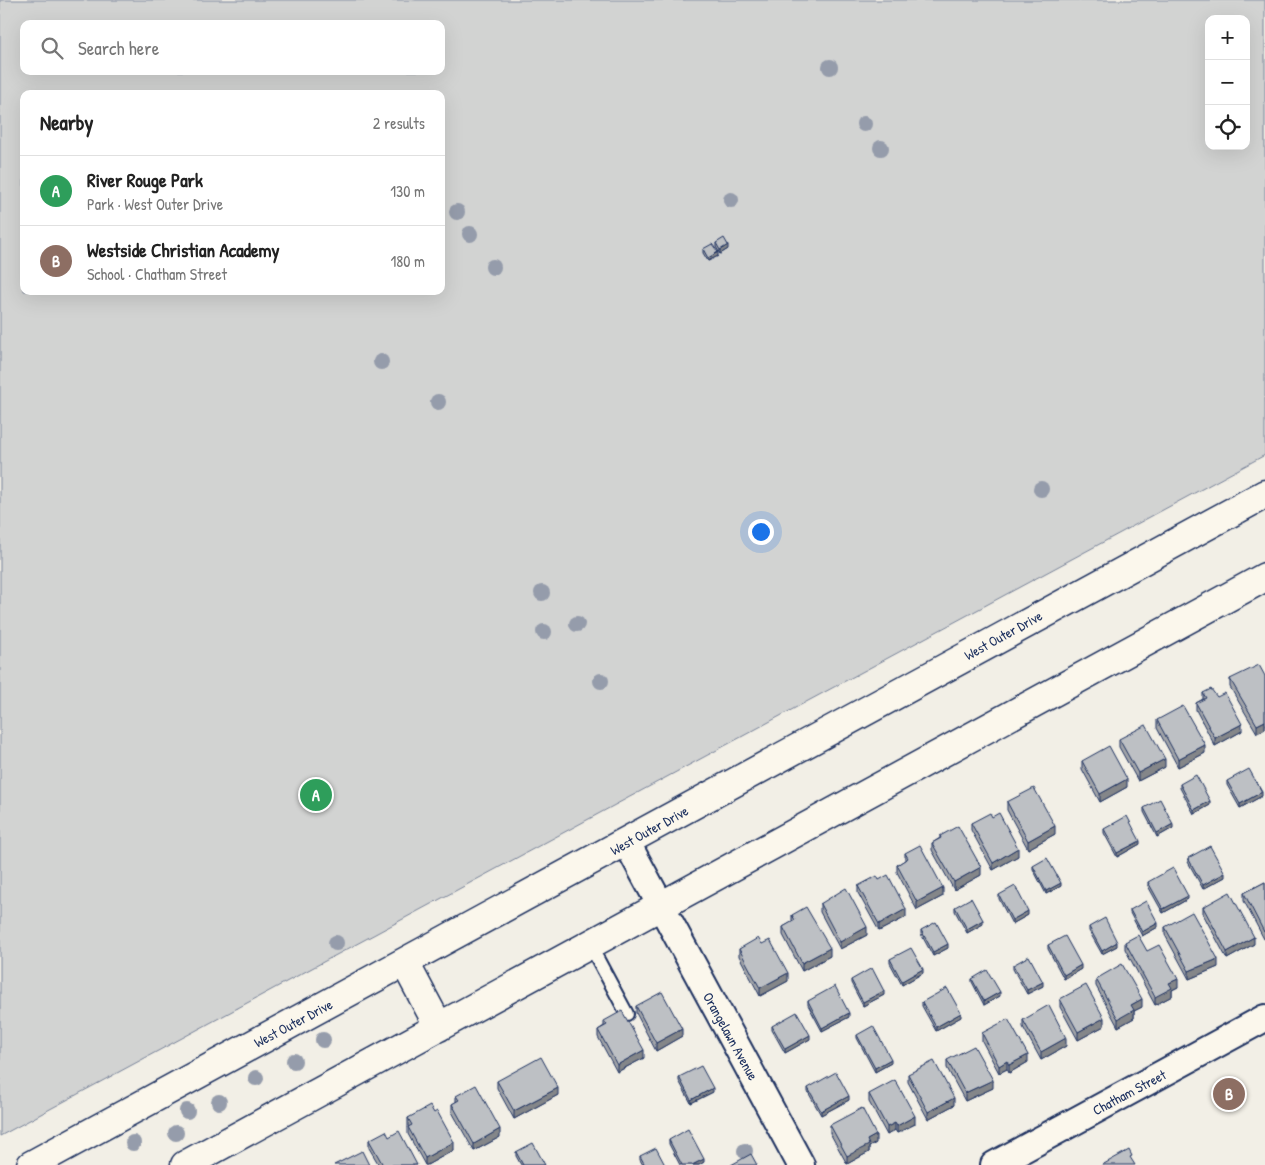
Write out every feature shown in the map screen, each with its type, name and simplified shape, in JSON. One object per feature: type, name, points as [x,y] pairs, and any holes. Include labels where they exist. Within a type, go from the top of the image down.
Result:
[{"type":"main road","name":"West Outer Drive","points":[[31,1165],[1265,494]]},
{"type":"main road","points":[[185,1165],[1265,577]]},
{"type":"main road","points":[[405,963],[439,1027]]},
{"type":"street","name":"Orangelawn Avenue","points":[[626,843],[801,1165]]},
{"type":"street","name":"Chatham Street","points":[[994,1165],[1265,1018]]},
{"type":"lane","points":[[590,945],[627,1014]]},
{"type":"shaded area","points":[[0,0],[1265,0],[1265,455],[0,1136]]},
{"type":"building","points":[[724,238],[728,245],[720,250],[716,243]]},
{"type":"building","points":[[712,244],[718,252],[708,258],[703,249]]},
{"type":"building","points":[[1259,665],[1265,676],[1265,721],[1257,725],[1230,679]]},
{"type":"building","points":[[1211,689],[1217,697],[1225,693],[1242,724],[1215,738],[1196,703],[1206,698],[1203,693]]},
{"type":"building","points":[[1183,706],[1205,745],[1178,759],[1157,720]]},
{"type":"building","points":[[1146,725],[1165,759],[1138,773],[1119,739]]},
{"type":"building","points":[[1109,746],[1127,779],[1100,794],[1082,761]]},
{"type":"building","points":[[1249,769],[1262,792],[1240,804],[1227,781]]},
{"type":"building","points":[[1196,775],[1210,801],[1194,810],[1180,784]]},
{"type":"building","points":[[1034,788],[1055,826],[1028,841],[1007,802]]},
{"type":"building","points":[[1160,799],[1173,824],[1157,833],[1144,808]]},
{"type":"building","points":[[990,813],[992,817],[999,813],[1018,848],[993,863],[971,823]]},
{"type":"building","points":[[1127,816],[1140,841],[1117,853],[1104,829]]},
{"type":"building","points":[[958,826],[981,867],[954,882],[932,843]]},
{"type":"building","points":[[920,845],[943,888],[917,902],[897,865],[908,858],[905,853]]},
{"type":"building","points":[[1210,846],[1225,873],[1203,885],[1188,858]]},
{"type":"building","points":[[1047,858],[1061,883],[1046,891],[1033,866]]},
{"type":"building","points":[[1173,868],[1188,896],[1163,909],[1148,882]]},
{"type":"building","points":[[888,875],[906,909],[879,924],[858,886],[877,876],[879,880]]},
{"type":"building","points":[[1265,882],[1265,931],[1264,932],[1244,893]]},
{"type":"building","points":[[1015,886],[1028,911],[1012,920],[999,895]]},
{"type":"building","points":[[846,888],[867,927],[840,942],[820,904]]},
{"type":"building","points":[[1230,892],[1254,937],[1227,952],[1203,907]]},
{"type":"building","points":[[971,898],[983,920],[967,929],[955,907]]},
{"type":"building","points":[[1146,901],[1158,923],[1142,932],[1130,910]]},
{"type":"building","points":[[806,907],[830,948],[802,963],[783,927],[795,920],[792,915]]},
{"type":"building","points":[[1192,912],[1218,959],[1189,971],[1165,927]]},
{"type":"building","points":[[1105,918],[1117,942],[1102,951],[1089,927]]},
{"type":"building","points":[[936,922],[948,944],[933,952],[921,930]]},
{"type":"building","points":[[1138,935],[1147,951],[1159,945],[1178,979],[1169,983],[1172,988],[1155,997],[1125,942]]},
{"type":"building","points":[[1065,936],[1081,965],[1064,975],[1048,945]]},
{"type":"building","points":[[758,938],[762,944],[770,940],[788,973],[760,988],[739,949]]},
{"type":"building","points":[[911,948],[923,969],[902,981],[890,959]]},
{"type":"building","points":[[1029,956],[1043,982],[1027,990],[1013,965]]},
{"type":"building","points":[[1122,964],[1142,999],[1131,1005],[1134,1010],[1118,1019],[1096,979]]},
{"type":"building","points":[[872,968],[884,991],[863,1002],[851,980]]},
{"type":"building","points":[[987,970],[1000,992],[984,1001],[972,979]]},
{"type":"building","points":[[1086,985],[1104,1018],[1078,1032],[1060,999]]},
{"type":"building","points":[[835,986],[849,1013],[822,1028],[808,1001]]},
{"type":"building","points":[[947,988],[961,1013],[936,1027],[922,1002]]},
{"type":"building","points":[[662,992],[682,1029],[656,1043],[636,1006]]},
{"type":"building","points":[[1049,1005],[1066,1038],[1041,1052],[1023,1020]]},
{"type":"building","points":[[622,1011],[644,1050],[617,1065],[598,1030],[607,1025],[604,1021]]},
{"type":"building","points":[[797,1012],[810,1035],[785,1049],[772,1026]]},
{"type":"building","points":[[1008,1019],[1028,1055],[1009,1065],[1007,1061],[999,1066],[982,1033]]},
{"type":"building","points":[[873,1026],[891,1059],[875,1068],[857,1035]]},
{"type":"building","points":[[974,1046],[993,1080],[965,1093],[947,1060]]},
{"type":"building","points":[[541,1057],[558,1088],[514,1111],[497,1081]]},
{"type":"building","points":[[934,1061],[954,1098],[928,1112],[908,1074]]},
{"type":"building","points":[[701,1066],[713,1088],[691,1100],[679,1077]]},
{"type":"building","points":[[836,1072],[849,1096],[821,1111],[808,1088]]},
{"type":"building","points":[[895,1080],[915,1116],[897,1126],[895,1123],[887,1127],[869,1094]]},
{"type":"building","points":[[476,1085],[500,1129],[474,1144],[452,1104],[459,1100],[456,1096]]},
{"type":"building","points":[[430,1106],[434,1113],[437,1111],[454,1142],[425,1158],[408,1127],[412,1125],[408,1118]]},
{"type":"building","points":[[862,1108],[876,1135],[867,1140],[869,1145],[847,1156],[830,1125]]},
{"type":"building","points":[[688,1129],[704,1159],[692,1165],[682,1165],[669,1140]]},
{"type":"building","points":[[386,1131],[389,1137],[399,1131],[417,1165],[383,1165],[369,1140]]},
{"type":"building","points":[[533,1143],[545,1165],[523,1165],[516,1152]]},
{"type":"building","points":[[656,1148],[665,1165],[645,1165],[640,1156]]},
{"type":"building","points":[[1129,1150],[1132,1156],[1130,1157],[1135,1165],[1102,1165]]},
{"type":"building","points":[[362,1151],[369,1165],[334,1165]]},
{"type":"building","points":[[751,1154],[757,1165],[731,1165]]},
{"type":"place","name":"River Rouge Park","points":[[316,795]]},
{"type":"place","name":"Westside Christian Academy","points":[[1229,1094]]}]
